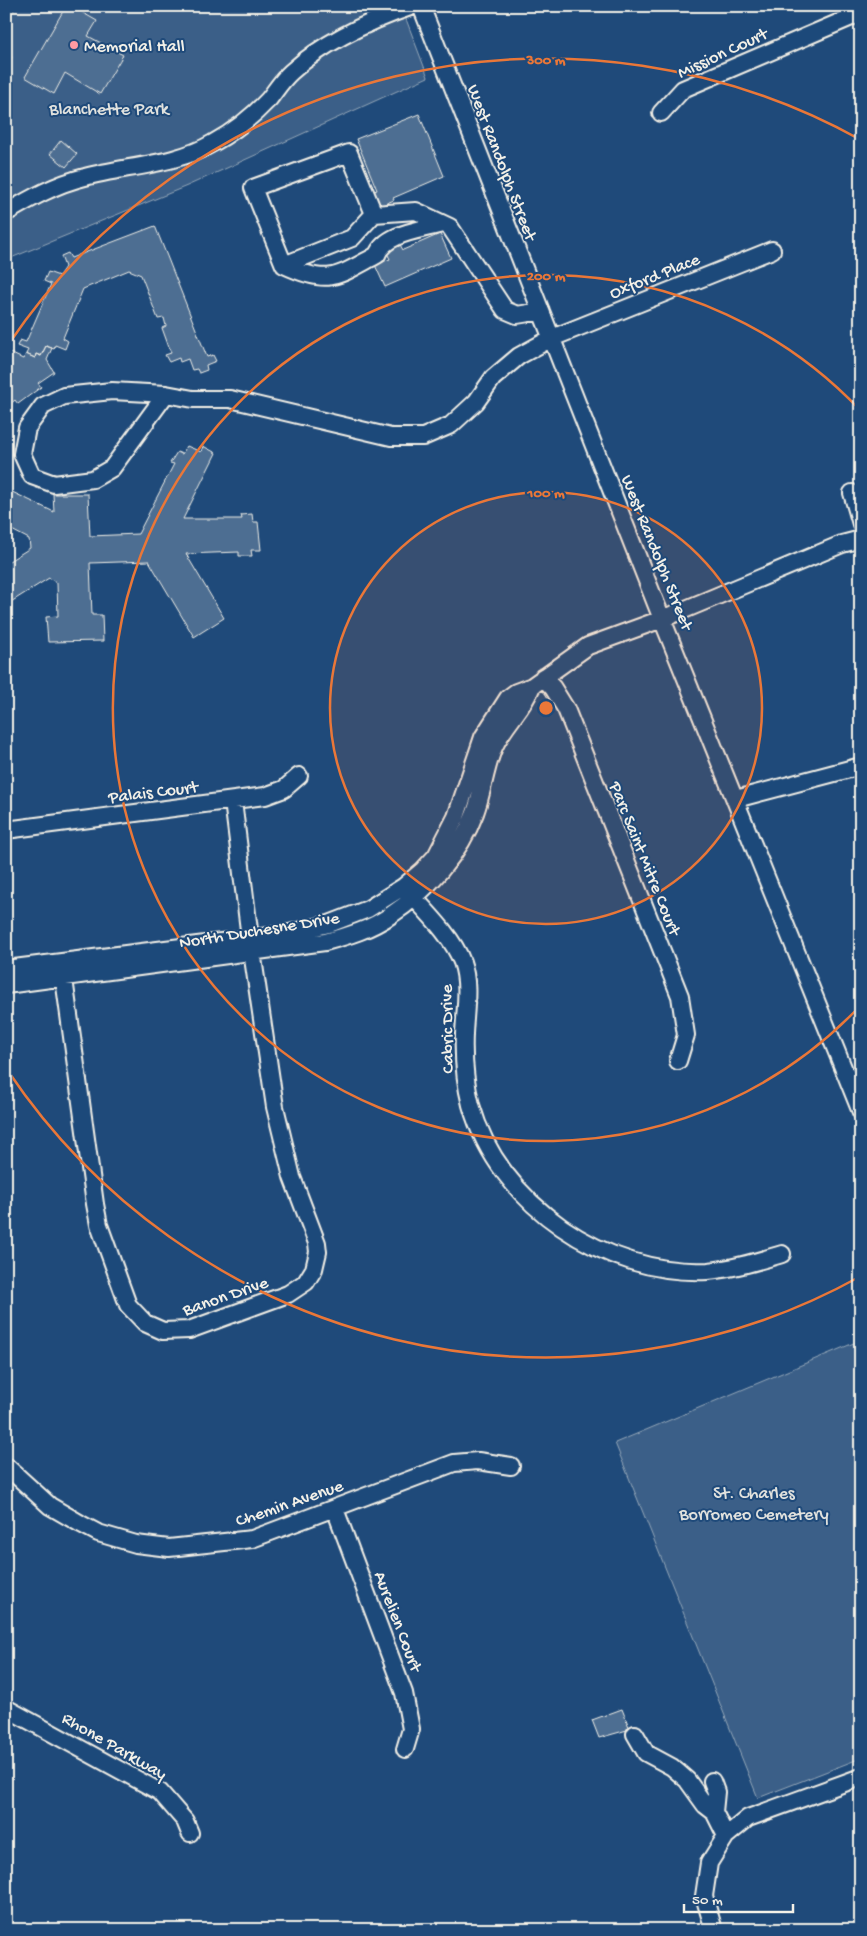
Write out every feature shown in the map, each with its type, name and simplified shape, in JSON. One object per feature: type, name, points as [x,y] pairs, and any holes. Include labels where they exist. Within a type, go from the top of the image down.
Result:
[{"type":"street","points":[[6,213],[49,189],[75,180],[176,157],[211,145],[239,126],[268,100],[290,73],[348,32],[413,6]]},
{"type":"street","name":"West Randolph Street","points":[[421,6],[662,619],[861,1112]]},
{"type":"street","name":"Mission Court","points":[[661,113],[682,89],[861,13]]},
{"type":"street","points":[[374,214],[349,153],[253,188],[284,265],[307,275],[332,277],[377,255],[380,246],[390,239],[442,224]]},
{"type":"street","points":[[284,265],[352,238],[374,214],[416,211],[450,227],[505,310],[518,314],[540,311]]},
{"type":"street","name":"Oxford Place","points":[[166,394],[112,468],[93,479],[54,484],[32,476],[22,454],[27,428],[43,406],[64,396],[112,391],[166,394],[193,399],[230,399],[391,437],[423,437],[451,425],[476,402],[500,372],[519,356],[552,338],[772,250]]},
{"type":"street","points":[[852,493],[861,524]]},
{"type":"street","name":"North Duchesne Drive","points":[[6,985],[63,970],[251,946],[285,934],[329,924],[408,892],[436,856],[446,837],[464,798],[476,754],[491,723],[508,698],[516,692],[538,682],[588,646],[662,619],[842,544],[861,539]]},
{"type":"street","name":"Parc Saint Mitre Court","points":[[538,682],[553,688],[566,709],[680,996],[686,1035],[678,1061]]},
{"type":"street","points":[[736,799],[861,766]]},
{"type":"street","name":"Palais Court","points":[[6,830],[264,796],[284,789],[299,776]]},
{"type":"street","name":"Banon Drive","points":[[63,970],[91,1184],[99,1225],[128,1305],[145,1323],[155,1328],[181,1332],[288,1294],[306,1282],[318,1252],[314,1234],[292,1177],[279,1127],[251,946],[233,801]]},
{"type":"street","name":"Cabric Drive","points":[[408,892],[445,935],[462,961],[466,990],[464,1050],[467,1083],[476,1119],[499,1166],[509,1180],[534,1206],[562,1227],[610,1253],[662,1268],[694,1271],[717,1270],[782,1254]]},
{"type":"street","name":"North Duchesne Drive","points":[[6,969],[63,970]]},
{"type":"street","name":"Chemin Avenue","points":[[6,1466],[50,1506],[98,1533],[151,1547],[188,1547],[252,1539],[454,1463],[478,1461],[511,1466]]},
{"type":"street","name":"Aurelien Court","points":[[335,1509],[406,1699],[411,1729],[405,1749]]},
{"type":"street","name":"Rhone Parkway","points":[[6,1708],[160,1792],[186,1821],[190,1832]]},
{"type":"street","points":[[635,1734],[642,1749],[680,1773],[705,1805],[714,1812],[726,1836]]},
{"type":"street","points":[[712,1929],[704,1896],[707,1871],[713,1854],[726,1836],[748,1818],[861,1776]]},
{"type":"street","points":[[712,1780],[716,1792],[714,1812]]},
{"type":"green space","name":"Blanchette Park","points":[[6,6],[401,6],[428,77],[187,186],[6,260]]},
{"type":"green space","name":"St. Charles Borromeo Cemetery","points":[[861,1340],[861,1758],[758,1798],[615,1443]]},
{"type":"building","points":[[6,6],[16,6],[7,21],[6,21]]},
{"type":"building","name":"Memorial Hall","points":[[66,6],[71,6],[97,21],[88,36],[123,55],[100,94],[65,73],[54,94],[25,77]]},
{"type":"building","points":[[6,54],[12,57],[6,68]]},
{"type":"building","points":[[419,114],[444,176],[393,198],[394,200],[380,206],[374,191],[377,190],[356,139]]},
{"type":"building","points":[[61,140],[77,154],[66,167],[50,154]]},
{"type":"building","points":[[155,226],[207,357],[213,355],[216,361],[206,365],[207,370],[199,373],[197,369],[192,370],[188,359],[180,362],[179,358],[169,362],[165,355],[171,353],[162,328],[166,326],[164,318],[158,319],[141,275],[129,270],[83,289],[63,338],[68,341],[65,349],[55,345],[54,349],[46,346],[41,356],[36,354],[35,358],[26,354],[28,350],[17,346],[20,340],[26,342],[51,284],[44,281],[48,272],[59,276],[65,267],[61,256],[68,253],[71,258]]},
{"type":"building","points":[[440,234],[451,258],[385,287],[375,265],[390,259],[384,247],[398,241],[403,250]]},
{"type":"building","points":[[46,346],[52,348],[47,360],[54,372],[38,383],[41,387],[18,404],[15,400],[6,407],[6,354],[8,352],[23,359],[26,354],[35,358],[36,354],[41,356]]},
{"type":"building","points":[[187,446],[201,452],[203,446],[216,453],[183,519],[242,519],[241,515],[252,514],[253,522],[258,522],[261,550],[251,550],[252,556],[239,556],[239,552],[186,554],[224,618],[194,637],[149,561],[90,563],[92,615],[102,615],[103,641],[48,642],[46,617],[58,616],[57,583],[49,578],[6,605],[6,563],[30,548],[29,539],[6,527],[6,489],[54,512],[53,494],[88,494],[90,536],[138,534],[174,464],[170,463],[177,452],[182,454]]},
{"type":"building","points":[[622,1709],[629,1727],[627,1730],[599,1738],[592,1720]]},
{"type":"place","name":"Memorial Hall","points":[[74,45]]}]
